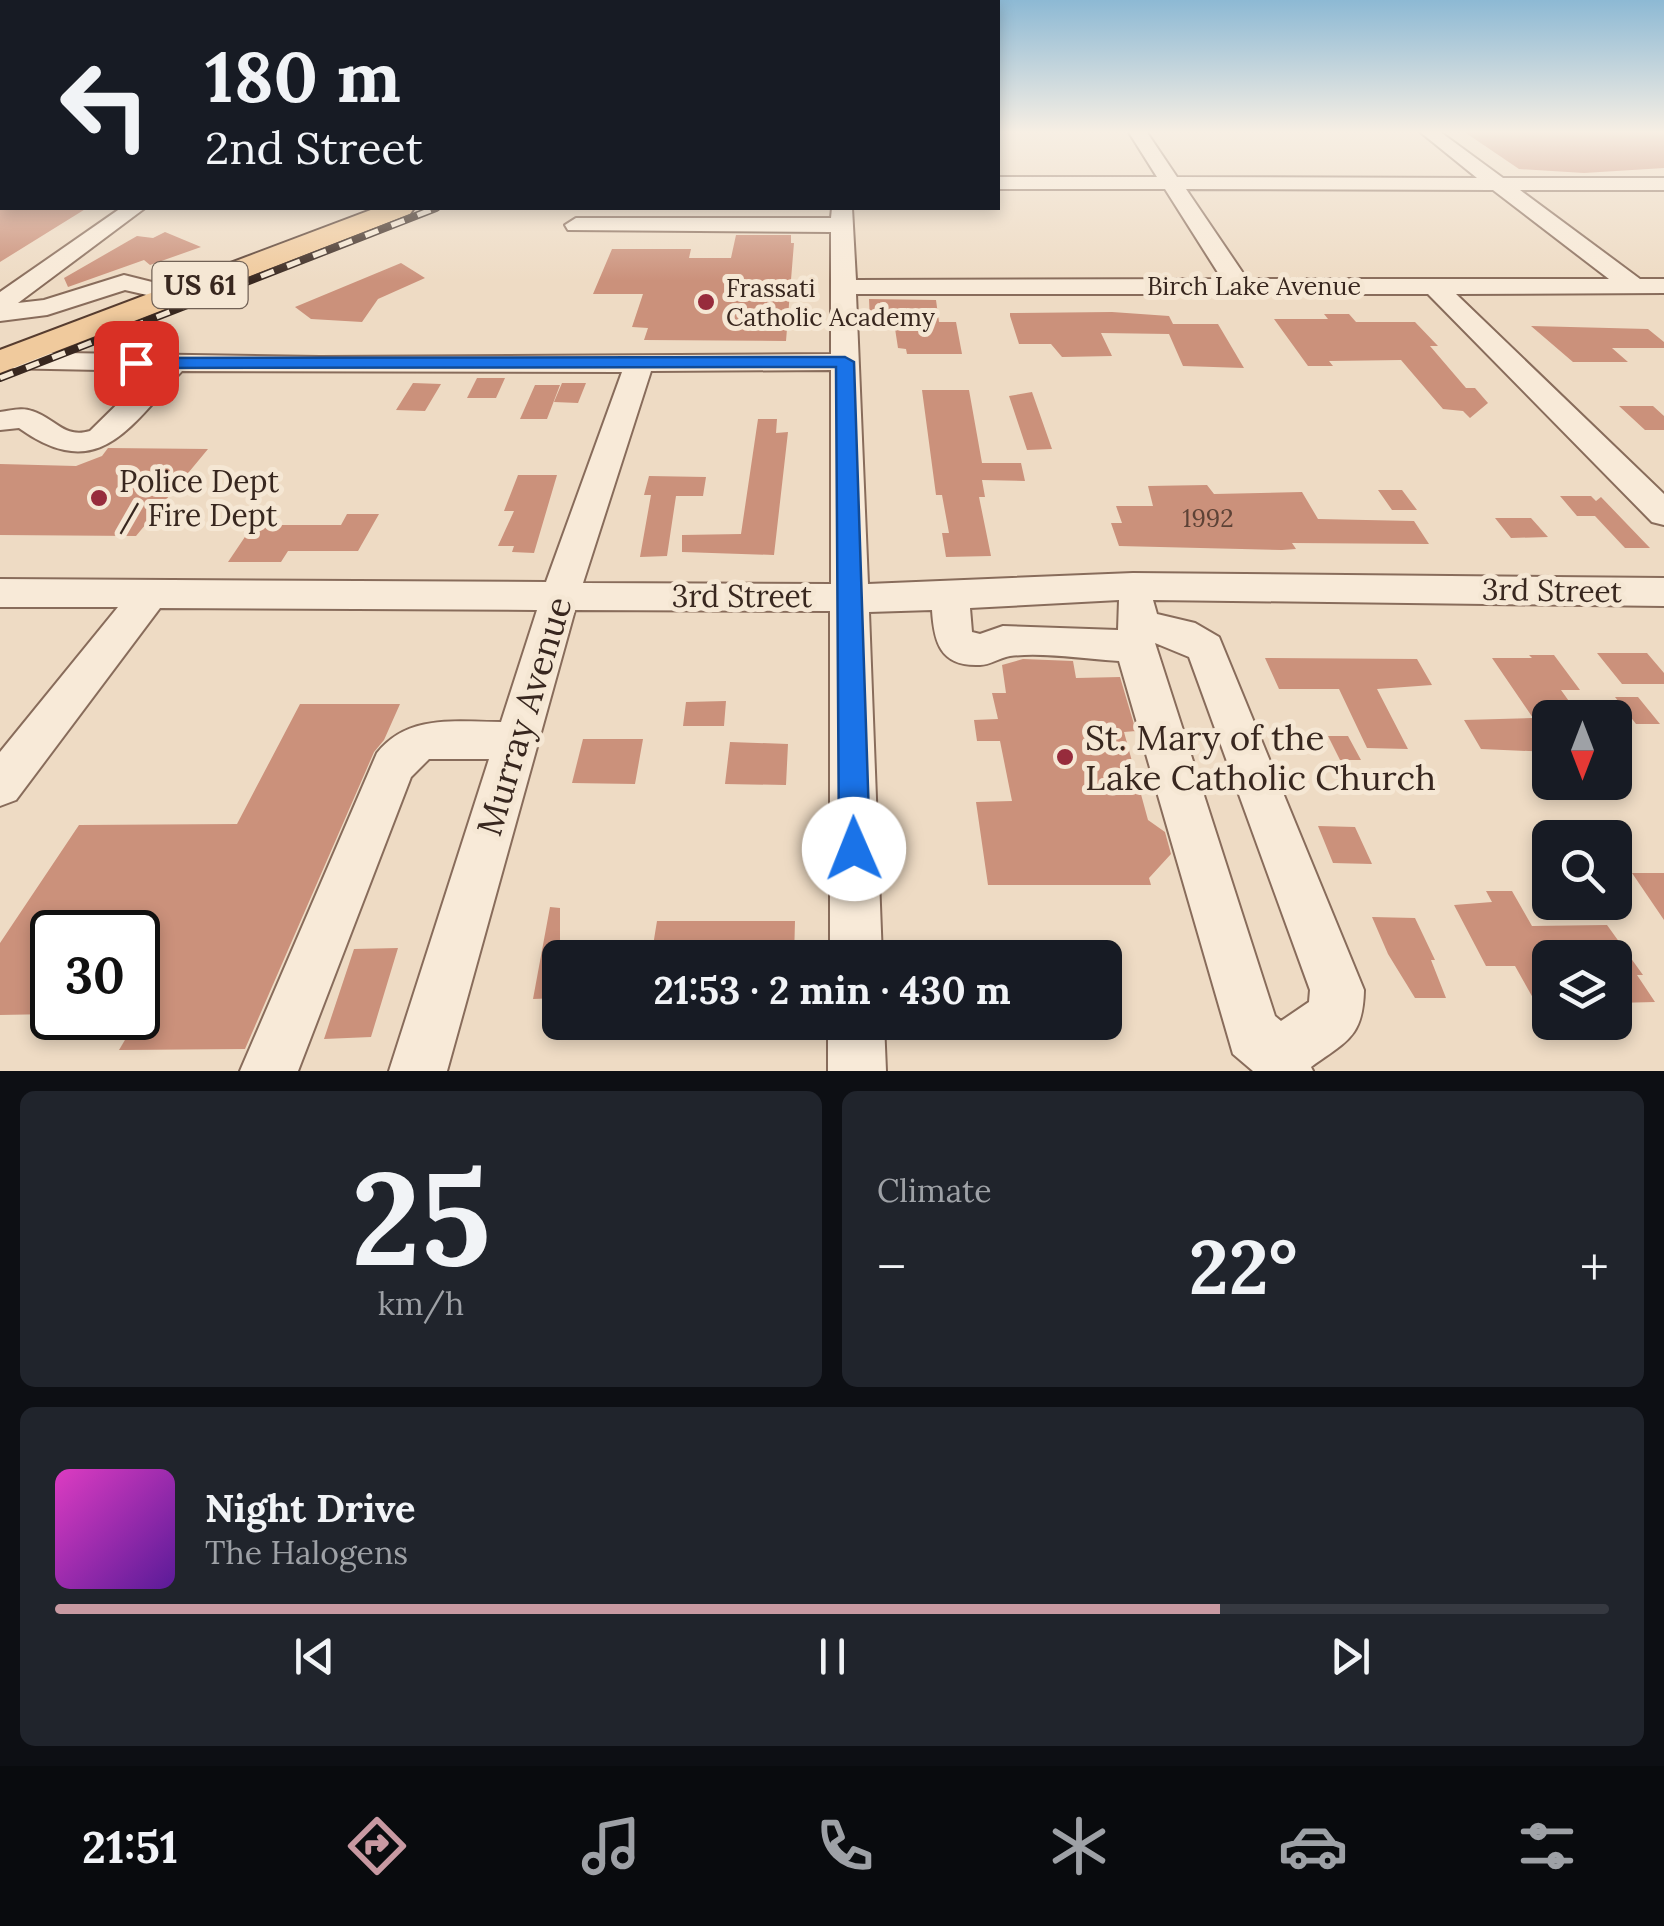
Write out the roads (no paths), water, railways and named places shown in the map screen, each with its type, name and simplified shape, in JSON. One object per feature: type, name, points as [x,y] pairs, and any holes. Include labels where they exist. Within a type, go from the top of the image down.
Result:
[{"type":"main road","name":"US 61","points":[[1,356],[147,288],[360,210]]},
{"type":"main road","name":"US 61","points":[[1,356],[395,210]]},
{"type":"street","points":[[1172,181],[1238,286]]},
{"type":"street","points":[[1496,181],[1634,286]]},
{"type":"street","points":[[1000,183],[1664,184]]},
{"type":"street","points":[[0,304],[131,210]]},
{"type":"street","points":[[576,225],[674,216],[842,216],[856,940]]},
{"type":"street","points":[[0,313],[48,306],[124,282],[147,288]]},
{"type":"street","name":"Birch Lake Avenue","points":[[844,287],[1664,286]]},
{"type":"street","points":[[1435,287],[1664,514]]},
{"type":"street","points":[[1,356],[174,364],[845,362]]},
{"type":"street","points":[[0,421],[25,418],[66,446],[85,444],[101,438],[174,364]]},
{"type":"street","name":"Murray Avenue","points":[[418,1071],[560,596],[639,364]]},
{"type":"street","name":"3rd Street","points":[[0,592],[950,595],[1136,618],[1664,592]]},
{"type":"street","points":[[0,786],[150,594]]},
{"type":"street","points":[[950,595],[953,639],[967,649],[983,650],[1003,641],[1136,618],[1181,634],[1204,648],[1336,990],[1336,1016],[1282,1064],[1254,1034],[1136,618]]},
{"type":"street","points":[[269,1071],[393,767],[405,751],[423,741],[517,740]]},
{"type":"street","points":[[856,1040],[857,1071]]},
{"type":"railway","points":[[0,378],[431,210]]},
{"type":"place","name":"Frassati Catholic Academy","points":[[706,302]]},
{"type":"place","name":"Police Dept / Fire Dept","points":[[99,498]]},
{"type":"place","name":"St. Mary of the Lake Catholic Church","points":[[1065,757]]}]
